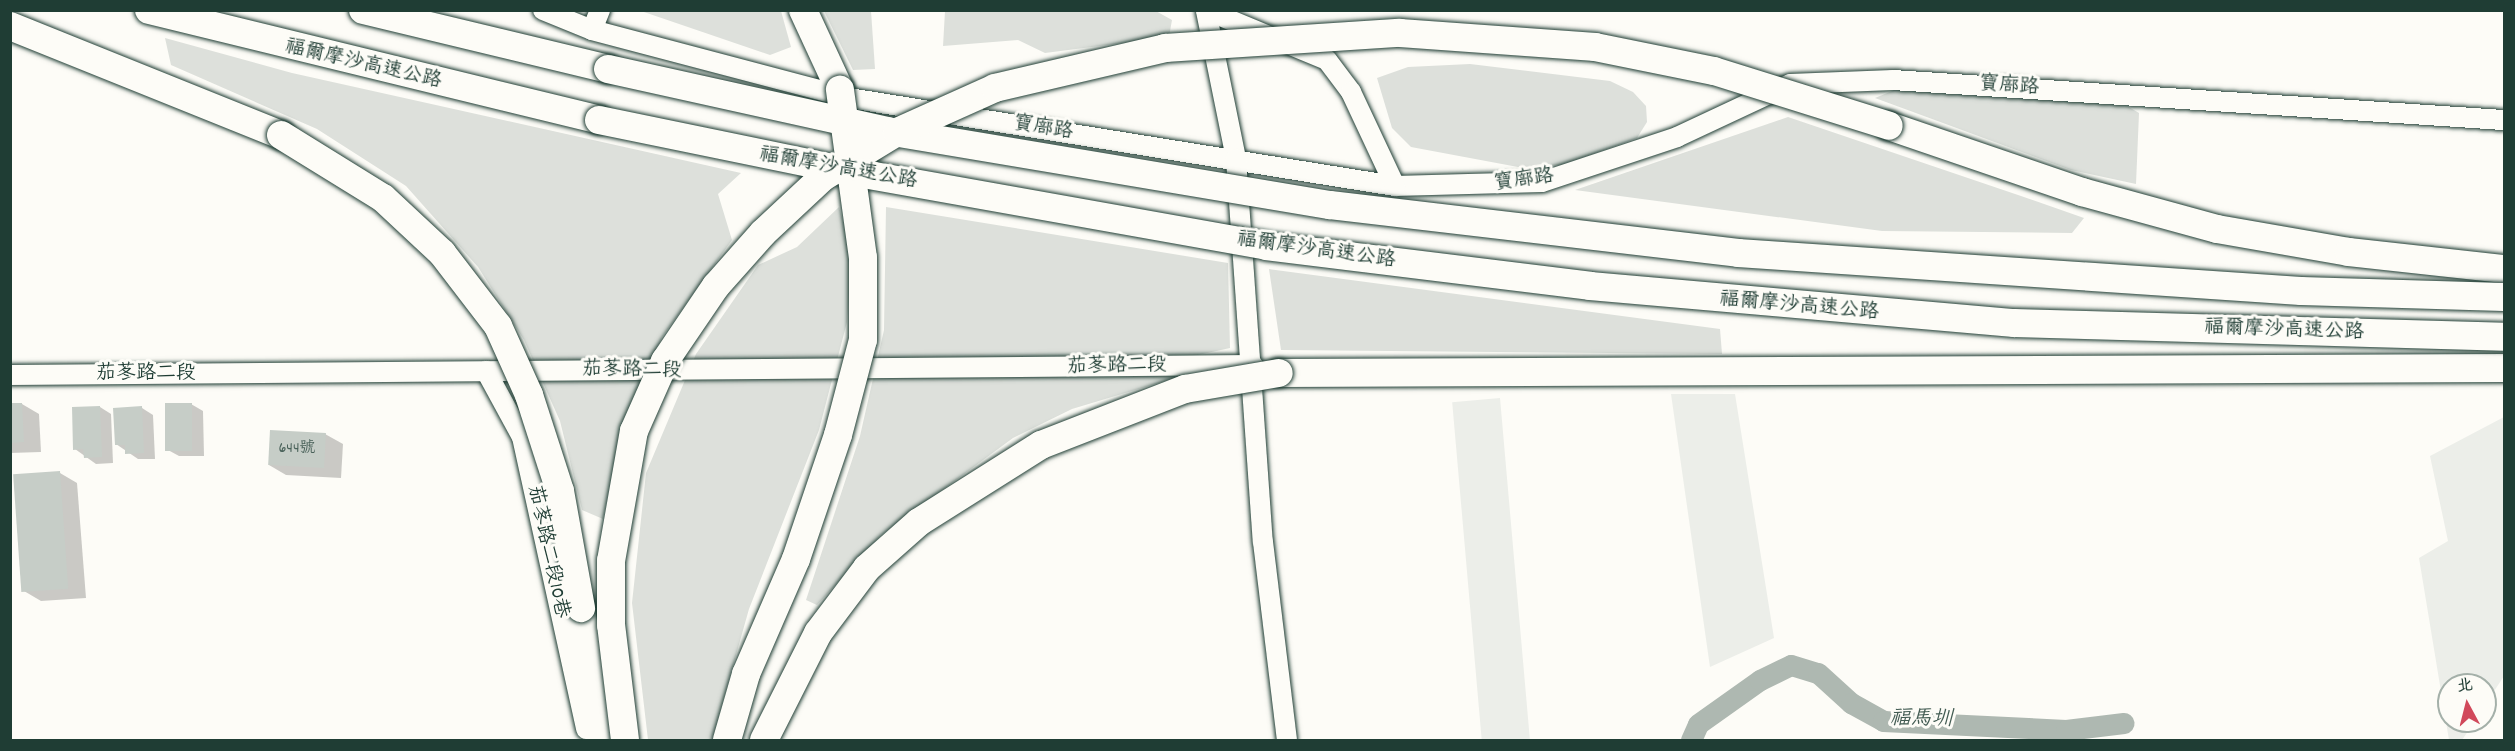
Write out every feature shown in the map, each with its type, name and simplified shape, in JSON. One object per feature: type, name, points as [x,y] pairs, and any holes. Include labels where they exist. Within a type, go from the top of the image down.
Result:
[{"type":"highway","name":"福爾摩沙高速公路","points":[[150,10],[310,54],[732,149],[1266,246],[1798,308],[2014,323],[2505,337]]},
{"type":"highway","name":"福爾摩沙高速公路","points":[[363,10],[887,130],[1330,205],[1738,253],[2301,291],[2505,297]]},
{"type":"highway","points":[[727,741],[746,674],[796,559],[834,446],[863,340],[863,258],[840,90],[803,10]]},
{"type":"highway","points":[[10,26],[281,135],[383,198],[442,253],[498,326],[529,395],[560,491],[600,741]]},
{"type":"highway","points":[[625,741],[611,625],[611,561],[634,431],[665,361],[716,286],[823,177],[919,122],[995,88],[1071,67],[1165,48],[1337,34],[1400,33],[1595,47],[1714,71],[2082,192],[2217,229],[2349,252],[2505,269]]},
{"type":"highway","points":[[764,741],[818,633],[867,568],[919,522],[1041,445],[1185,389],[1280,373],[2505,368]]},
{"type":"street","name":"寶廍路","points":[[543,10],[591,30],[849,98],[1395,186],[1542,182],[1677,137],[1790,84],[1893,80],[2505,120]]},
{"type":"street","points":[[591,30],[600,10]]},
{"type":"street","points":[[1206,11],[1236,159],[1263,542],[1287,741]]},
{"type":"street","points":[[1206,11],[1327,60],[1351,92],[1395,186]]},
{"type":"street","name":"茄苳路二段","points":[[10,375],[1252,365]]},
{"type":"street","name":"茄苳路二段10巷","points":[[486,371],[522,436],[589,741]]},
{"type":"shaded area","points":[[1154,10],[1172,20],[1169,37],[1045,53],[1018,40],[943,46],[945,11]]},
{"type":"shaded area","points":[[641,11],[781,11],[791,47],[770,55]]},
{"type":"shaded area","points":[[824,11],[871,11],[875,69],[853,70]]},
{"type":"shaded area","points":[[165,38],[292,73],[741,173],[718,194],[732,240],[662,337],[621,432],[603,519],[582,510],[560,421],[524,340],[478,267],[406,186],[317,129],[171,65]]},
{"type":"shaded area","points":[[1470,64],[1610,81],[1633,92],[1646,106],[1647,122],[1637,138],[1563,165],[1518,167],[1411,147],[1392,128],[1377,78],[1408,67]]},
{"type":"shaded area","points":[[1897,89],[2122,103],[2139,113],[2136,184],[2071,170],[1875,98]]},
{"type":"shaded area","points":[[1788,117],[2084,218],[2072,233],[1882,231],[1575,190]]},
{"type":"shaded area","points":[[839,207],[852,252],[847,322],[819,430],[749,609],[712,740],[648,740],[632,603],[646,473],[696,354],[758,265],[797,247]]},
{"type":"shaded area","points":[[886,207],[1228,263],[1230,348],[1175,360],[1175,378],[1072,409],[1013,438],[881,535],[817,605],[806,600],[860,436],[884,330]]},
{"type":"shaded area","points":[[1269,269],[1720,329],[1722,354],[1281,350]]},
{"type":"shaded area","points":[[1671,394],[1735,394],[1774,638],[1710,667]]},
{"type":"shaded area","points":[[1500,398],[1530,740],[1482,740],[1452,402]]},
{"type":"shaded area","points":[[2504,417],[2504,676],[2497,687],[2497,673],[2438,673],[2419,558],[2448,541],[2430,456]]},
{"type":"shaded area","points":[[2448,733],[2467,733],[2462,740],[2449,740]]},
{"type":"building","points":[[10,403],[22,403],[24,442],[10,443]]},
{"type":"building","points":[[165,403],[192,403],[192,451],[165,451]]},
{"type":"building","points":[[100,406],[102,457],[84,458],[83,449],[73,450],[72,407]]},
{"type":"building","points":[[142,406],[144,453],[125,454],[125,445],[115,445],[113,408]]},
{"type":"building","points":[[270,430],[326,433],[324,468],[268,465]]},
{"type":"building","points":[[60,471],[68,589],[21,592],[13,474]]},
{"type":"waterway","name":"福馬圳","points":[[1691,740],[1698,724],[1760,680],[1791,665],[1818,673],[1851,703],[1883,721],[2066,730],[2124,723]]}]
